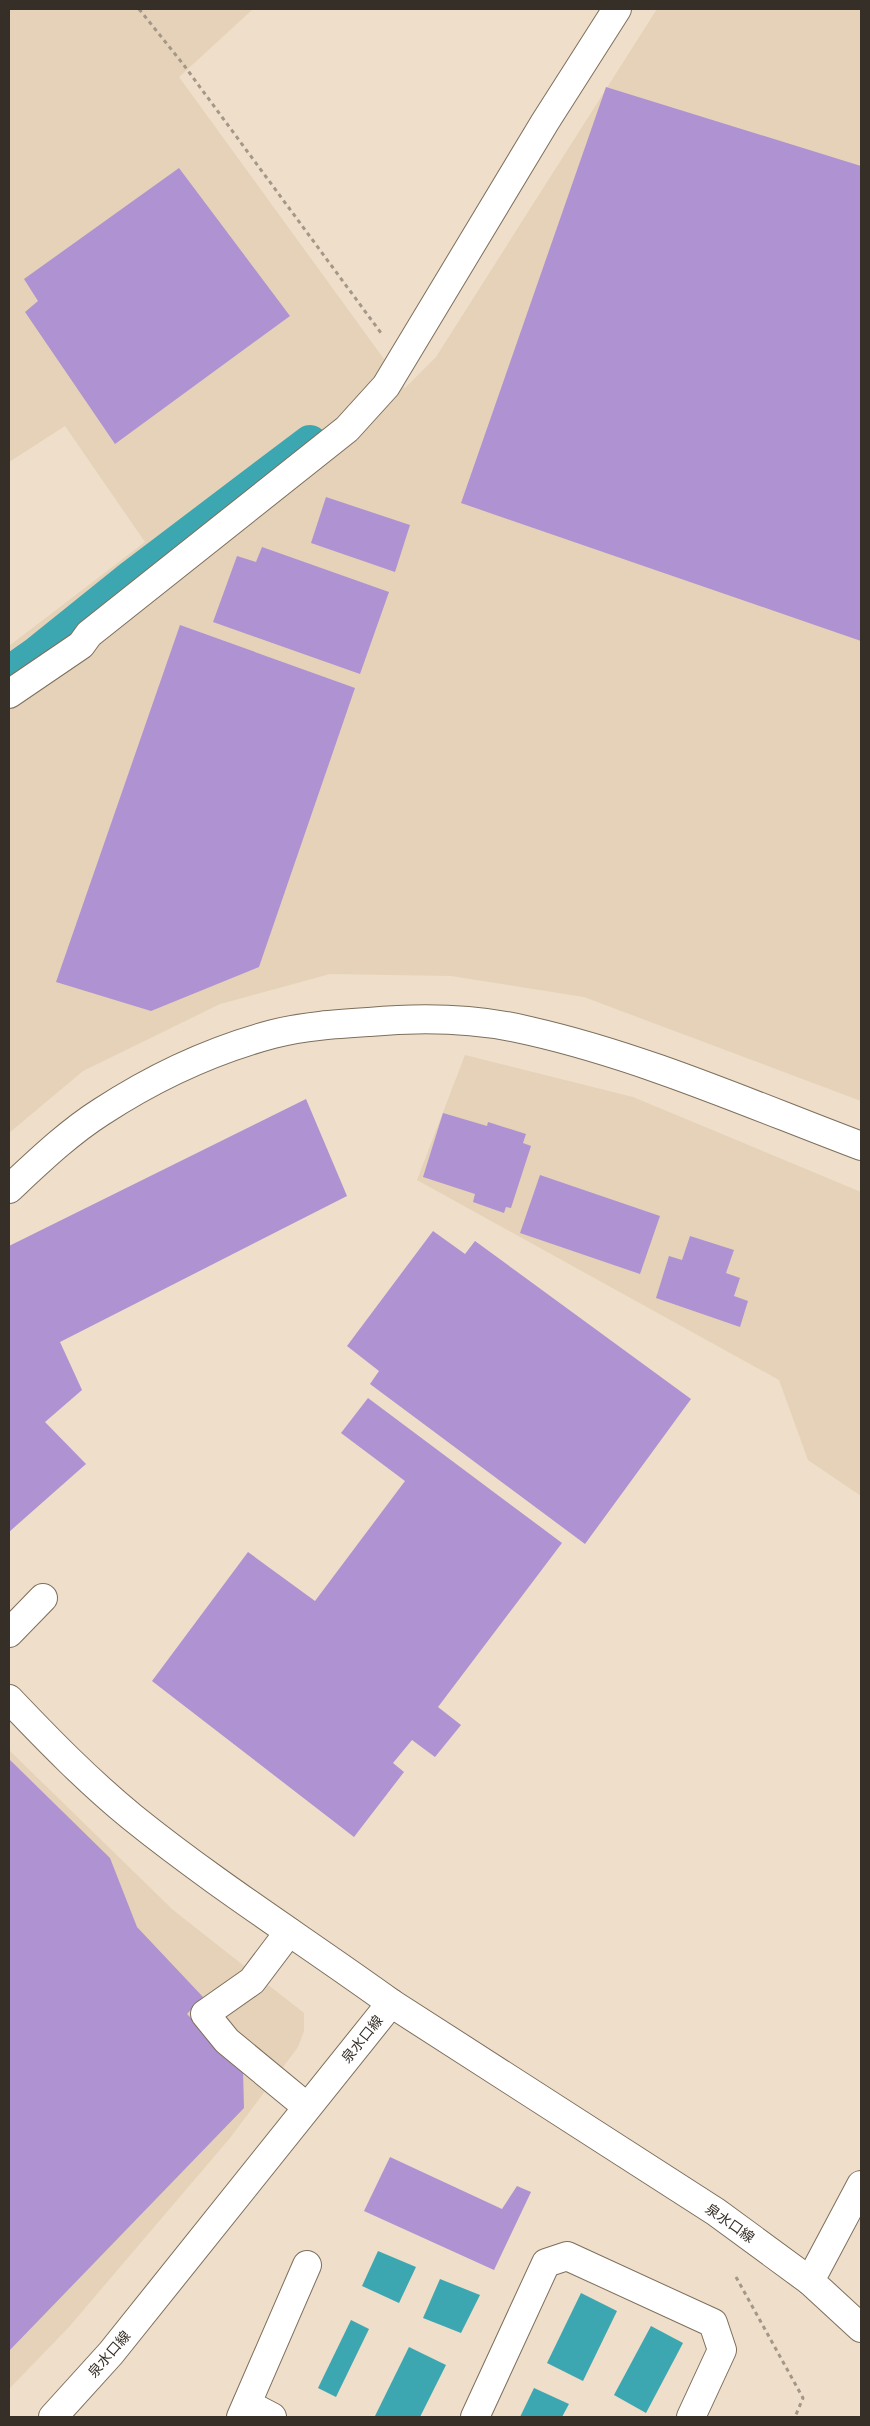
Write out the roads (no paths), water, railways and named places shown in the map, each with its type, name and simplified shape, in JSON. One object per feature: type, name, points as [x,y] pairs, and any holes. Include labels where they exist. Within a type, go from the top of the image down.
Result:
[{"type":"main road","points":[[9,694],[81,645],[89,634],[347,429],[386,386],[403,354],[550,113],[617,9]]},
{"type":"main road","points":[[9,1189],[38,1162],[100,1113],[166,1074],[227,1049],[274,1034],[325,1025],[420,1018],[492,1024],[530,1031],[575,1044],[658,1069],[861,1146]]},
{"type":"main road","points":[[9,1633],[43,1598]]},
{"type":"main road","points":[[9,1699],[55,1749],[131,1816],[289,1932],[391,2003]]},
{"type":"main road","points":[[289,1932],[252,1981],[205,2014],[227,2041],[307,2107]]},
{"type":"main road","name":"泉水口線","points":[[53,2417],[111,2353],[391,2003],[716,2212],[810,2281],[861,2328]]},
{"type":"main road","points":[[810,2281],[861,2185]]},
{"type":"main road","points":[[474,2417],[546,2263],[567,2256],[713,2323],[722,2350],[691,2417]]},
{"type":"main road","points":[[272,2417],[244,2411],[307,2265]]},
{"type":"water","points":[[378,2251],[416,2267],[399,2303],[362,2286]]},
{"type":"water","points":[[440,2279],[480,2295],[461,2333],[423,2318]]},
{"type":"water","points":[[581,2293],[617,2311],[583,2381],[547,2363]]},
{"type":"water","points":[[351,2320],[369,2329],[336,2397],[318,2388]]},
{"type":"water","points":[[651,2326],[683,2343],[646,2413],[614,2395]]},
{"type":"water","points":[[409,2347],[446,2365],[420,2417],[375,2416]]},
{"type":"water","points":[[534,2388],[569,2404],[562,2417],[520,2417]]},
{"type":"waterway","points":[[9,674],[310,443]]}]
